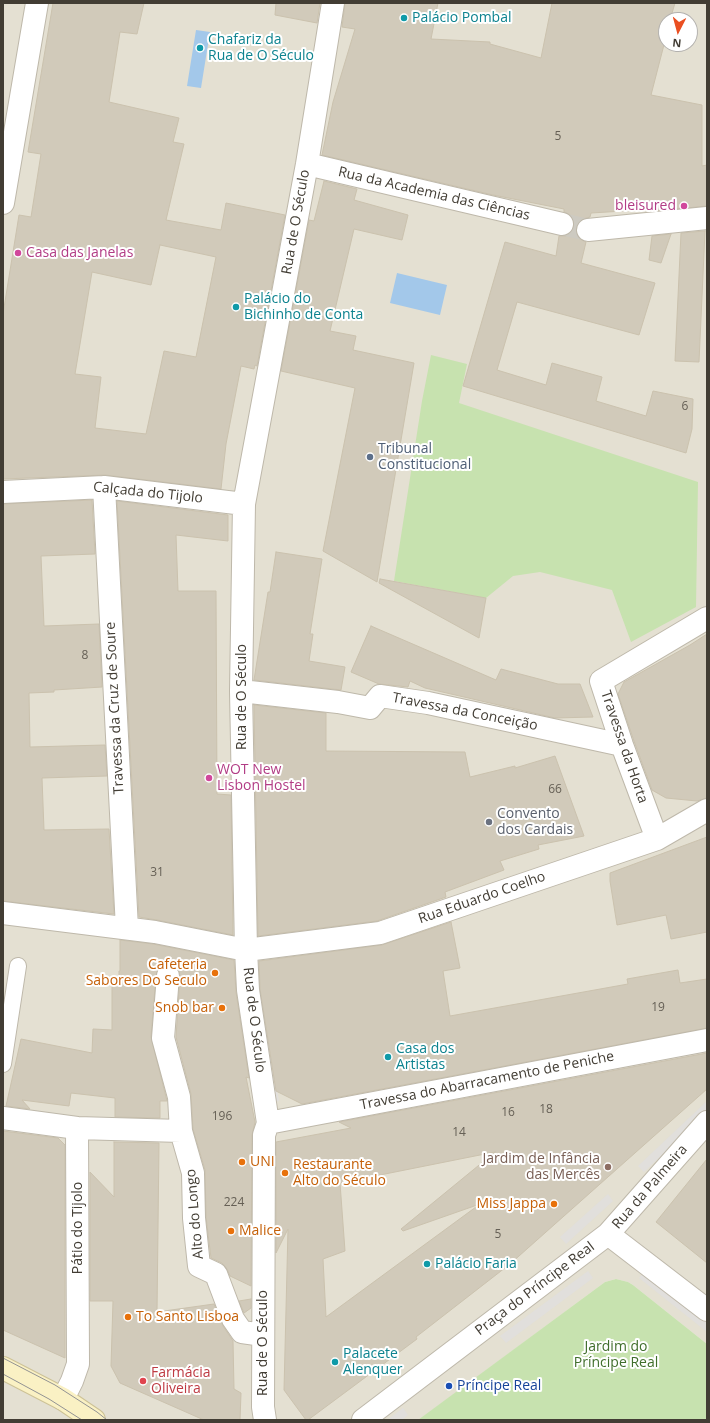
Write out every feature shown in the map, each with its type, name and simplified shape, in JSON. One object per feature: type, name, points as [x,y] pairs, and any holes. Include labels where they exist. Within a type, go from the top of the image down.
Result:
[{"type":"main road","points":[[3,1368],[63,1399],[94,1420]]},
{"type":"street","points":[[3,203],[37,3]]},
{"type":"street","name":"Rua de O Século","points":[[265,1420],[263,1408],[264,1135],[268,1123],[248,990],[246,950],[241,691],[244,504],[307,164],[334,3]]},
{"type":"street","name":"Rua da Academia das Ciências","points":[[307,164],[562,224]]},
{"type":"street","points":[[588,230],[707,218]]},
{"type":"street","name":"Calçada do Tijolo","points":[[3,492],[104,487],[244,504]]},
{"type":"street","name":"Travessa da Cruz de Soure","points":[[104,487],[127,928]]},
{"type":"street","name":"Travessa da Horta","points":[[657,839],[622,745],[601,681],[707,618]]},
{"type":"street","name":"Travessa da Conceição","points":[[241,691],[338,702],[370,708],[380,696],[428,703],[622,745]]},
{"type":"street","name":"Rua Eduardo Coelho","points":[[3,913],[156,932],[246,950],[380,933],[657,839],[707,810]]},
{"type":"street","name":"Alto do Longo","points":[[168,976],[163,1038],[179,1097],[181,1131],[193,1173],[194,1218],[199,1266],[216,1274],[233,1319],[242,1332],[263,1335]]},
{"type":"street","name":"Travessa do Abarracamento de Peniche","points":[[268,1123],[707,1040]]},
{"type":"street","points":[[3,1118],[77,1128],[181,1131]]},
{"type":"street","name":"Rua da Palmeira","points":[[608,1234],[707,1122]]},
{"type":"street","name":"Pátio do Tijolo","points":[[63,1399],[78,1364],[77,1128]]},
{"type":"street","name":"Praça do Príncipe Real","points":[[363,1420],[608,1234],[707,1310]]},
{"type":"lane","points":[[3,1064],[18,966]]},
{"type":"shaded area","points":[[3,3],[707,3],[707,1344],[633,1285],[616,1279],[605,1282],[419,1420],[3,1420]]},
{"type":"shaded area","points":[[253,978],[262,978],[265,1020],[279,1101],[270,1103]]},
{"type":"shaded area","points":[[707,1101],[707,1113],[644,1172],[638,1166]]},
{"type":"shaded area","points":[[608,1194],[613,1201],[566,1244],[560,1237]]},
{"type":"shaded area","points":[[588,1271],[593,1278],[506,1343],[500,1336]]},
{"type":"shaded area","points":[[645,1271],[707,1321],[707,1332],[639,1278]]},
{"type":"shaded area","points":[[403,1408],[408,1415],[402,1420],[387,1420]]},
{"type":"green space","points":[[431,355],[467,364],[459,403],[698,482],[696,607],[631,642],[612,590],[540,572],[513,576],[486,598],[394,581],[422,401]]},
{"type":"green space","name":"Jardim do Príncipe Real","points":[[616,1279],[633,1285],[707,1344],[707,1420],[418,1420],[605,1282]]},
{"type":"water","name":"Chafariz da Rua de O Século","points":[[196,30],[210,32],[201,88],[187,86]]},
{"type":"water","points":[[397,273],[447,285],[440,315],[390,303]]},
{"type":"building","points":[[53,3],[144,3],[137,34],[120,32],[109,102],[179,118],[173,142],[184,144],[166,220],[221,230],[226,203],[285,215],[257,366],[255,365],[254,369],[241,366],[226,444],[221,489],[105,475],[3,479],[3,314],[19,215],[31,217],[41,154],[28,152]],"holes":[[[160,245],[216,257],[196,357],[164,351],[146,434],[95,428],[101,377],[75,374],[92,272],[151,285]]]},
{"type":"building","points":[[276,3],[320,3],[317,23],[275,15]]},
{"type":"building","points":[[345,3],[438,3],[431,39],[490,42],[490,44],[541,58],[552,3],[675,3],[672,12],[658,12],[658,52],[662,52],[651,95],[702,105],[702,166],[707,165],[707,206],[656,211],[656,209],[591,213],[590,217],[580,220],[576,225],[576,231],[578,238],[586,242],[581,263],[655,283],[639,335],[517,302],[497,370],[546,385],[552,363],[602,377],[596,401],[646,416],[653,391],[693,399],[692,429],[686,453],[463,386],[505,242],[556,256],[559,236],[566,236],[571,232],[574,226],[574,220],[570,215],[564,212],[564,209],[493,195],[322,155],[333,102],[355,29],[342,27]]},
{"type":"building","points":[[324,181],[357,189],[354,200],[408,215],[402,240],[354,229],[330,331],[356,336],[353,350],[414,363],[377,582],[323,551],[355,388],[281,371],[309,220],[314,221]]},
{"type":"building","points":[[705,231],[699,362],[675,361],[681,233]]},
{"type":"building","points":[[671,234],[661,263],[649,260],[652,236]]},
{"type":"building","points":[[92,500],[95,554],[41,556],[44,626],[99,624],[102,687],[29,693],[30,747],[105,745],[107,776],[42,778],[44,830],[109,829],[114,914],[3,901],[3,504]]},
{"type":"building","points":[[117,501],[228,515],[228,541],[176,535],[178,591],[216,591],[217,794],[231,795],[233,935],[139,917]]},
{"type":"building","points":[[276,552],[322,559],[310,634],[313,634],[309,661],[345,667],[341,690],[254,680]]},
{"type":"building","points":[[380,579],[486,598],[479,638],[379,583]]},
{"type":"building","points":[[371,626],[496,680],[501,669],[558,684],[580,684],[593,717],[555,718],[425,688],[410,681],[408,687],[379,684],[351,672]]},
{"type":"building","points":[[707,634],[707,798],[697,801],[666,798],[652,790],[618,694],[624,682]]},
{"type":"building","name":"Convento dos Cardais","points":[[254,705],[326,713],[326,751],[465,752],[470,777],[515,766],[515,768],[555,756],[584,836],[538,845],[539,849],[500,861],[504,870],[445,892],[446,897],[377,921],[258,936]]},
{"type":"building","points":[[707,837],[707,932],[671,939],[666,915],[617,925],[610,873]]},
{"type":"building","points":[[451,922],[460,968],[443,971],[450,1016],[628,984],[627,979],[678,970],[680,983],[707,979],[707,1028],[302,1104],[276,1091],[260,989],[259,961],[382,945]]},
{"type":"building","points":[[120,940],[153,944],[234,960],[236,992],[249,1078],[246,1077],[255,1122],[252,1135],[251,1286],[230,1276],[222,1263],[211,1258],[206,1217],[205,1170],[193,1129],[191,1094],[176,1037],[180,977],[179,971],[175,966],[169,964],[163,965],[158,969],[156,975],[151,1037],[167,1101],[160,1101],[160,1118],[115,1117],[115,1098],[71,1093],[69,1106],[22,1100],[30,1109],[6,1106],[21,1039],[92,1053],[93,1029],[112,1030],[112,983],[119,982]]},
{"type":"building","points":[[707,1053],[707,1089],[510,1264],[416,1337],[417,1339],[306,1420],[284,1390],[288,1229],[276,1253],[276,1142],[351,1128],[339,1122]],"holes":[[[495,1152],[401,1229],[403,1231],[480,1204],[326,1317],[323,1259],[345,1251],[340,1183]]]},
{"type":"building","points":[[3,1131],[58,1138],[65,1145],[65,1358],[3,1330]]},
{"type":"building","points":[[114,1142],[159,1143],[157,1312],[214,1304],[223,1326],[233,1341],[234,1389],[241,1393],[240,1420],[204,1420],[120,1383],[111,1366],[113,1301],[90,1301],[90,1172],[114,1197]]},
{"type":"building","points":[[707,1159],[707,1263],[656,1222]]},
{"type":"building","points":[[251,1299],[251,1308],[244,1313],[239,1301]]},
{"type":"tunnel","points":[[562,224],[588,230]]},
{"type":"tram line","points":[[3,1358],[55,1385],[107,1420]]},
{"type":"tram line","points":[[3,1374],[49,1399],[82,1420]]},
{"type":"place","name":"Palácio Pombal","points":[[404,18]]},
{"type":"place","name":"Chafariz da Rua de O Século","points":[[200,48]]},
{"type":"place","name":"bleisured","points":[[684,206]]},
{"type":"place","name":"Casa das Janelas","points":[[18,253]]},
{"type":"place","name":"Palácio do Bichinho de Conta","points":[[236,307]]},
{"type":"place","name":"Tribunal Constitucional","points":[[370,457]]},
{"type":"place","name":"WOT New Lisbon Hostel","points":[[209,778]]},
{"type":"place","name":"Convento dos Cardais","points":[[489,822]]},
{"type":"place","name":"Cafeteria Sabores Do Seculo","points":[[215,973]]},
{"type":"place","name":"Snob bar","points":[[222,1008]]},
{"type":"place","name":"Casa dos Artistas","points":[[388,1057]]},
{"type":"place","name":"UNI","points":[[242,1162]]},
{"type":"place","name":"Jardim de Infância das Mercês","points":[[608,1167]]},
{"type":"place","name":"Restaurante Alto do Século","points":[[285,1173]]},
{"type":"place","name":"Miss Jappa","points":[[554,1204]]},
{"type":"place","name":"Malice","points":[[231,1231]]},
{"type":"place","name":"Palácio Faria","points":[[427,1264]]},
{"type":"place","name":"To Santo Lisboa","points":[[128,1317]]},
{"type":"place","name":"Palacete Alenquer","points":[[335,1362]]},
{"type":"place","name":"Farmácia Oliveira","points":[[143,1381]]},
{"type":"place","name":"Príncipe Real","points":[[449,1386]]}]
